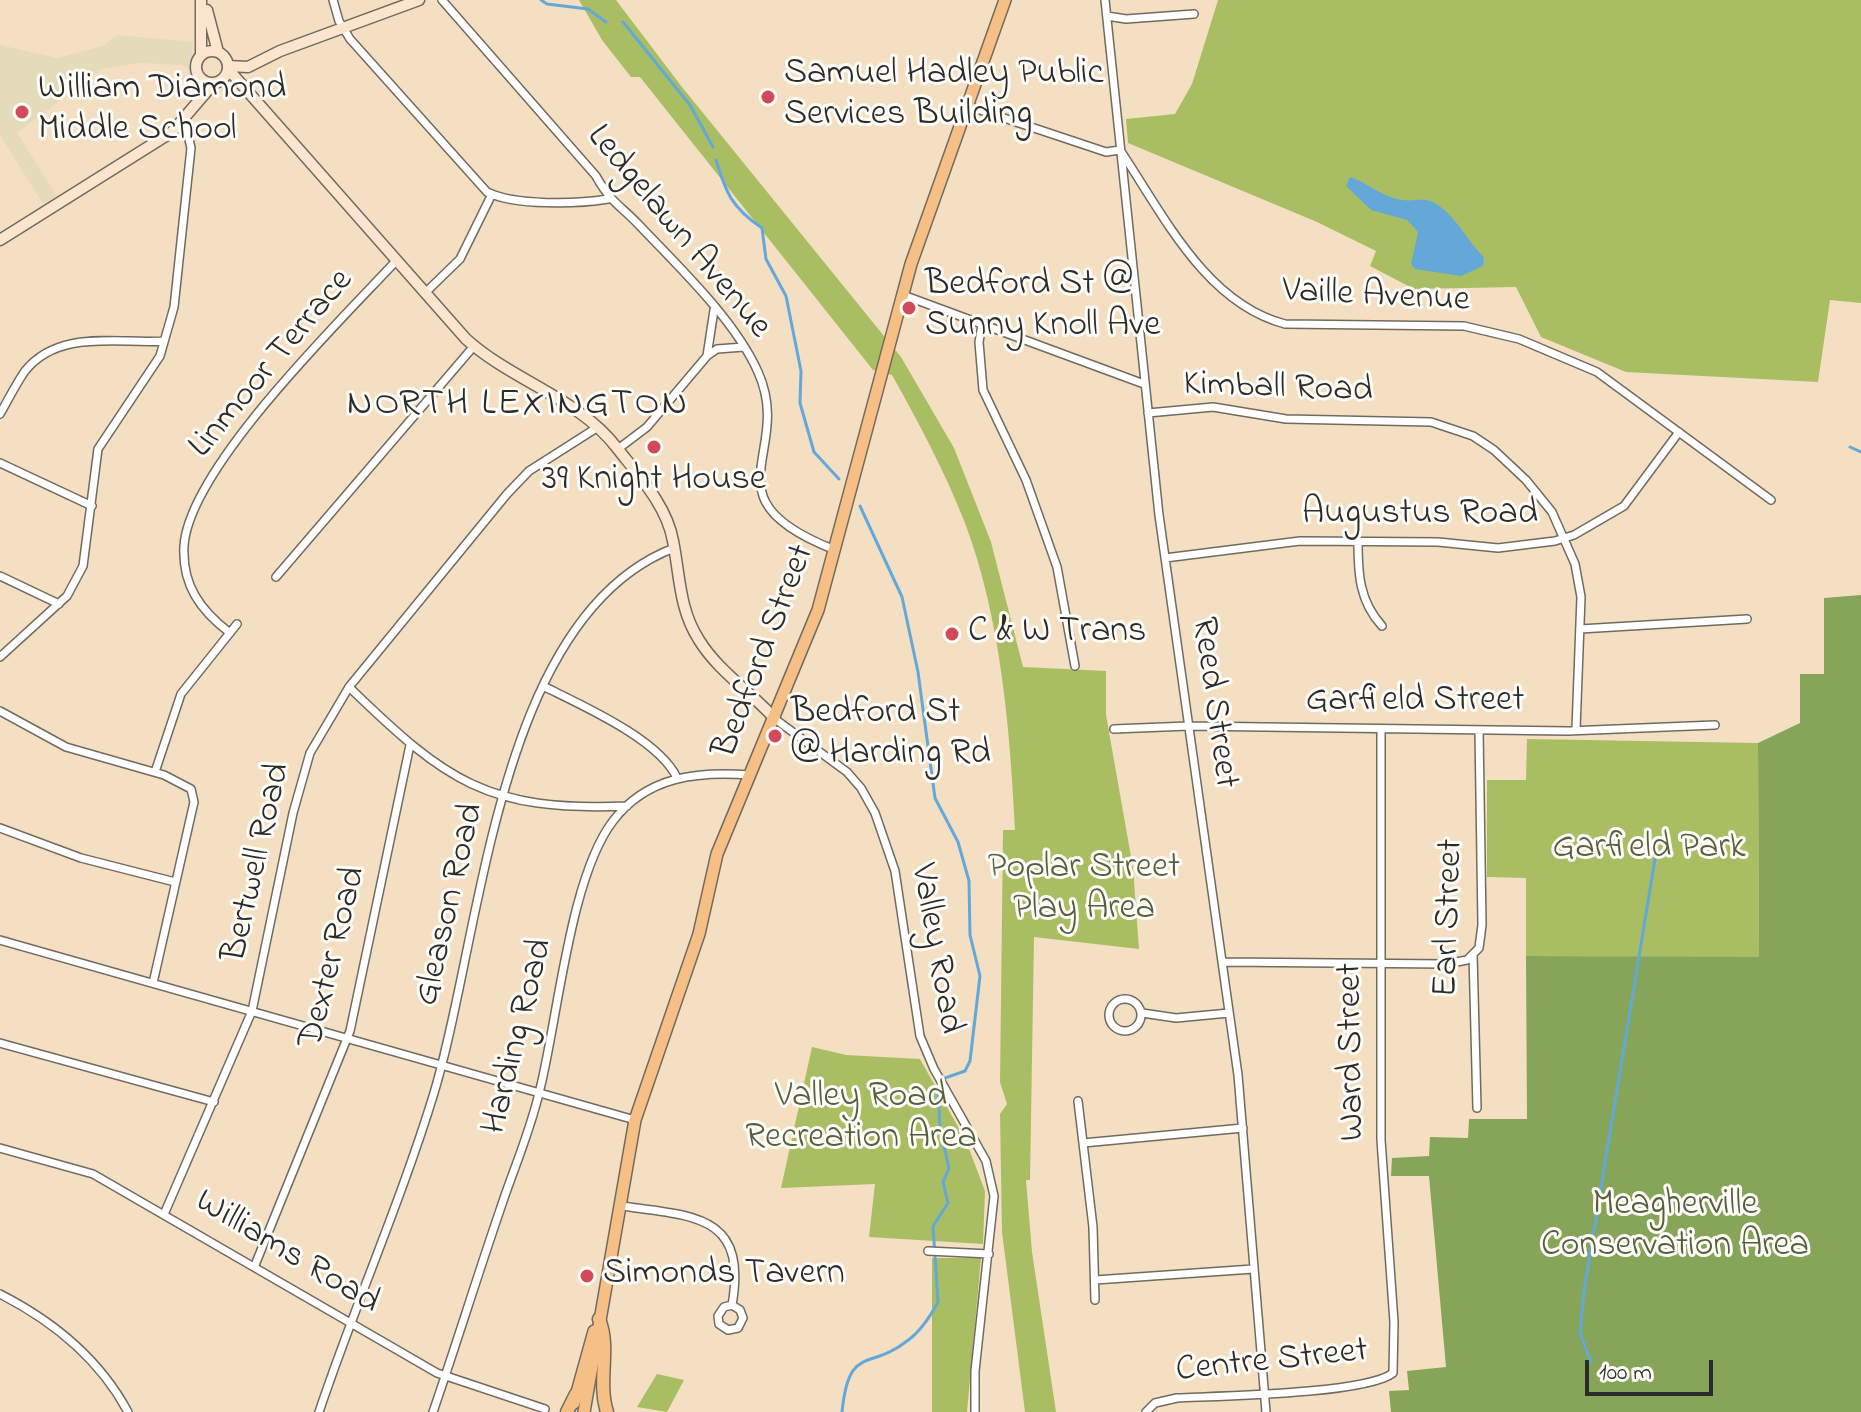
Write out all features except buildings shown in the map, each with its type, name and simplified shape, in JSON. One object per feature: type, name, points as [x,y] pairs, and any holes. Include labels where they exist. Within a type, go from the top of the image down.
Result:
[{"type":"highway","points":[[598,1323],[604,1332],[601,1374],[607,1412]]},
{"type":"highway","points":[[569,1412],[576,1394]]},
{"type":"main road","name":"Bedford Street","points":[[576,1394],[598,1323],[622,1206],[635,1120],[699,934],[717,854],[807,642],[835,550],[903,295],[1005,0]]},
{"type":"main road","name":"Bedford Street","points":[[584,1412],[598,1323]]},
{"type":"street","points":[[0,657],[67,596],[83,566],[98,449],[160,356],[174,307],[183,197],[191,148],[184,118],[199,77],[195,67],[201,54],[203,0]]},
{"type":"street","points":[[203,0],[223,68]]},
{"type":"street","points":[[333,0],[342,28],[456,158],[492,194],[583,203],[608,199]]},
{"type":"street","points":[[199,77],[256,61],[419,0]]},
{"type":"street","name":"Ledgelawn Avenue","points":[[442,0],[596,176],[608,199],[633,219],[744,347],[760,374],[768,409],[760,470],[767,504],[784,526],[835,550]]},
{"type":"street","name":"Reed Street","points":[[1105,0],[1165,558],[1223,962],[1243,1128],[1266,1412]]},
{"type":"street","points":[[1107,16],[1126,19],[1194,14]]},
{"type":"street","points":[[201,54],[240,83],[474,346],[510,374],[583,415],[618,449],[666,517],[681,596],[699,641],[775,719]]},
{"type":"street","points":[[0,240],[159,142],[184,118],[223,68]]},
{"type":"street","points":[[968,106],[1106,152],[1120,150]]},
{"type":"street","name":"Vaille Avenue","points":[[1120,150],[1200,265],[1228,294],[1260,318],[1285,324],[1455,326],[1492,331],[1547,349],[1597,372],[1771,500]]},
{"type":"street","points":[[1124,193],[1143,185]]},
{"type":"street","points":[[425,293],[460,259],[492,194]]},
{"type":"street","name":"Linmoor Terrace","points":[[230,633],[201,608],[187,578],[184,546],[190,517],[229,453],[299,363],[396,261]]},
{"type":"street","points":[[903,295],[1144,384]]},
{"type":"street","points":[[707,356],[714,310]]},
{"type":"street","points":[[982,325],[979,342],[983,390],[1026,480],[1057,567],[1075,666]]},
{"type":"street","points":[[0,414],[25,371],[56,346],[81,341],[164,341]]},
{"type":"street","points":[[276,577],[474,346]]},
{"type":"street","points":[[618,449],[647,427],[707,356],[717,349],[744,347]]},
{"type":"street","name":"Kimball Road","points":[[1148,413],[1213,407],[1286,419],[1406,419],[1450,426],[1494,450],[1544,501],[1565,538],[1575,564],[1581,597],[1576,729]]},
{"type":"street","name":"Bertwell Road","points":[[165,1212],[252,1011],[300,781],[310,753],[349,687],[526,475],[598,427]]},
{"type":"street","name":"Augustus Road","points":[[1165,558],[1300,541],[1498,548],[1539,545],[1565,538],[1624,506],[1679,432]]},
{"type":"street","points":[[0,463],[92,506]]},
{"type":"street","points":[[1358,541],[1362,596],[1369,612],[1382,626]]},
{"type":"street","name":"Gleason Road","points":[[319,1412],[412,1159],[441,1065],[504,796],[531,709],[576,630],[603,598],[636,568],[674,548]]},
{"type":"street","points":[[0,576],[59,604]]},
{"type":"street","points":[[1580,629],[1747,619]]},
{"type":"street","points":[[155,772],[181,694],[237,624]]},
{"type":"street","points":[[543,686],[616,725],[666,760],[677,778]]},
{"type":"street","points":[[349,687],[410,745],[441,769],[504,796],[564,808],[627,806]]},
{"type":"street","points":[[0,711],[66,747],[155,772],[191,789],[194,802],[153,983]]},
{"type":"street","name":"Valley Road","points":[[775,719],[847,772],[861,788],[877,816],[895,871],[920,1036],[940,1080],[983,1151],[991,1178],[994,1196],[975,1371],[975,1412]]},
{"type":"street","name":"Garfield Street","points":[[1114,729],[1188,726],[1479,730],[1715,725]]},
{"type":"street","name":"Ward Street","points":[[1381,729],[1379,964],[1382,1165],[1394,1322],[1393,1373]]},
{"type":"street","name":"Earl Street","points":[[1477,1108],[1473,954],[1479,948],[1482,925],[1479,730]]},
{"type":"street","name":"Dexter Road","points":[[255,1265],[347,1038],[410,745]]},
{"type":"street","name":"Harding Road","points":[[433,1412],[540,1091],[589,865],[604,833],[627,806],[652,787],[677,778],[750,775]]},
{"type":"street","points":[[0,828],[81,858],[175,882]]},
{"type":"street","points":[[0,940],[635,1120]]},
{"type":"street","points":[[1223,962],[1446,964],[1467,960],[1473,954]]},
{"type":"street","points":[[1142,1013],[1140,1023],[1126,1031],[1112,1024],[1108,1014],[1113,1003],[1122,999],[1132,1001],[1142,1013],[1176,1018],[1229,1013]]},
{"type":"street","points":[[0,1043],[214,1102]]},
{"type":"street","points":[[1078,1101],[1095,1300]]},
{"type":"street","points":[[1083,1143],[1243,1128]]},
{"type":"street","name":"Williams Road","points":[[0,1148],[93,1174],[165,1212],[445,1377],[545,1409]]},
{"type":"street","points":[[622,1206],[690,1216],[720,1232],[731,1246],[736,1266],[732,1305]]},
{"type":"street","points":[[928,1251],[989,1254]]},
{"type":"street","points":[[1095,1280],[1253,1269]]},
{"type":"street","points":[[0,1294],[31,1310],[68,1337],[102,1373],[128,1412]]},
{"type":"street","name":"Centre Street","points":[[1146,1412],[1155,1403],[1365,1384],[1385,1379],[1393,1373]]},
{"type":"shaded area","name":"William Diamond Middle School","points":[[117,35],[193,42],[190,76],[188,68],[180,65],[139,63],[102,69],[17,133],[57,196],[43,204],[0,135],[0,45],[57,58],[103,46]]},
{"type":"green space","name":"Poplar Street Play Area","points":[[579,0],[616,0],[682,87],[901,357],[954,448],[991,542],[1023,667],[1106,671],[1106,715],[1133,868],[1139,949],[1034,937],[1030,1180],[1026,1180],[1032,1252],[1056,1412],[1025,1412],[1002,1232],[1000,1114],[1007,1104],[1000,1082],[1003,830],[1015,830],[1002,675],[987,597],[965,523],[931,448],[892,375],[873,370],[640,77],[631,77],[602,40]]},
{"type":"green space","points":[[1218,0],[1861,0],[1861,303],[1830,300],[1818,382],[1626,372],[1541,337],[1516,287],[1414,289],[1370,266],[1376,251],[1317,222],[1128,143],[1126,119],[1175,114],[1192,84]]},
{"type":"green space","name":"Meagherville Conservation Area","points":[[1861,595],[1861,1412],[1391,1412],[1389,1391],[1409,1390],[1407,1371],[1446,1367],[1429,1176],[1391,1176],[1392,1158],[1429,1156],[1430,1137],[1468,1138],[1469,1119],[1527,1119],[1526,956],[1759,957],[1758,743],[1800,723],[1800,674],[1824,674],[1824,598]]},
{"type":"green space","name":"Garfield Park","points":[[1527,739],[1758,743],[1759,958],[1526,956],[1526,878],[1487,877],[1487,780],[1526,780]]},
{"type":"green space","name":"Valley Road Recreation Area","points":[[812,1047],[846,1055],[920,1059],[966,1141],[985,1191],[983,1244],[869,1237],[875,1184],[781,1188]]},
{"type":"green space","points":[[932,1258],[981,1258],[967,1412],[932,1412]]},
{"type":"green space","points":[[657,1374],[684,1380],[667,1412],[637,1407]]},
{"type":"water","points":[[1350,177],[1395,198],[1424,200],[1438,205],[1484,257],[1483,266],[1461,276],[1415,269],[1411,264],[1418,232],[1407,220],[1371,210],[1346,186]]},
{"type":"waterway","points":[[541,0],[547,4],[588,9],[606,22]]},
{"type":"waterway","points":[[623,22],[690,105],[713,147]]},
{"type":"waterway","points":[[716,160],[732,199],[744,214],[762,228],[766,259],[786,296],[801,371],[800,403],[814,452],[839,479]]},
{"type":"waterway","points":[[1850,447],[1861,452]]},
{"type":"waterway","points":[[860,506],[902,597],[918,672],[935,798],[958,842],[969,881],[970,935],[980,976],[970,1061],[965,1071],[945,1078]]},
{"type":"waterway","points":[[1591,1362],[1580,1333],[1584,1291],[1656,853]]},
{"type":"waterway","points":[[842,1412],[845,1391],[856,1368],[863,1362],[894,1350],[912,1337],[938,1302],[933,1226],[948,1203],[943,1182],[949,1168],[940,1129],[938,1088]]},
{"type":"place","name":"Samuel Hadley Public Services Building","points":[[768,97]]},
{"type":"place","name":"William Diamond Middle School","points":[[22,112]]},
{"type":"place","name":"Bedford St @ Sunny Knoll Ave","points":[[909,308]]},
{"type":"place","name":"39 Knight House","points":[[654,447]]},
{"type":"place","name":"C & W Trans","points":[[952,634]]},
{"type":"place","name":"Bedford St @ Harding Rd","points":[[775,736]]},
{"type":"place","name":"Simonds Tavern","points":[[587,1276]]},
{"type":"district","name":"NORTH LEXINGTON","points":[[518,407]]}]
